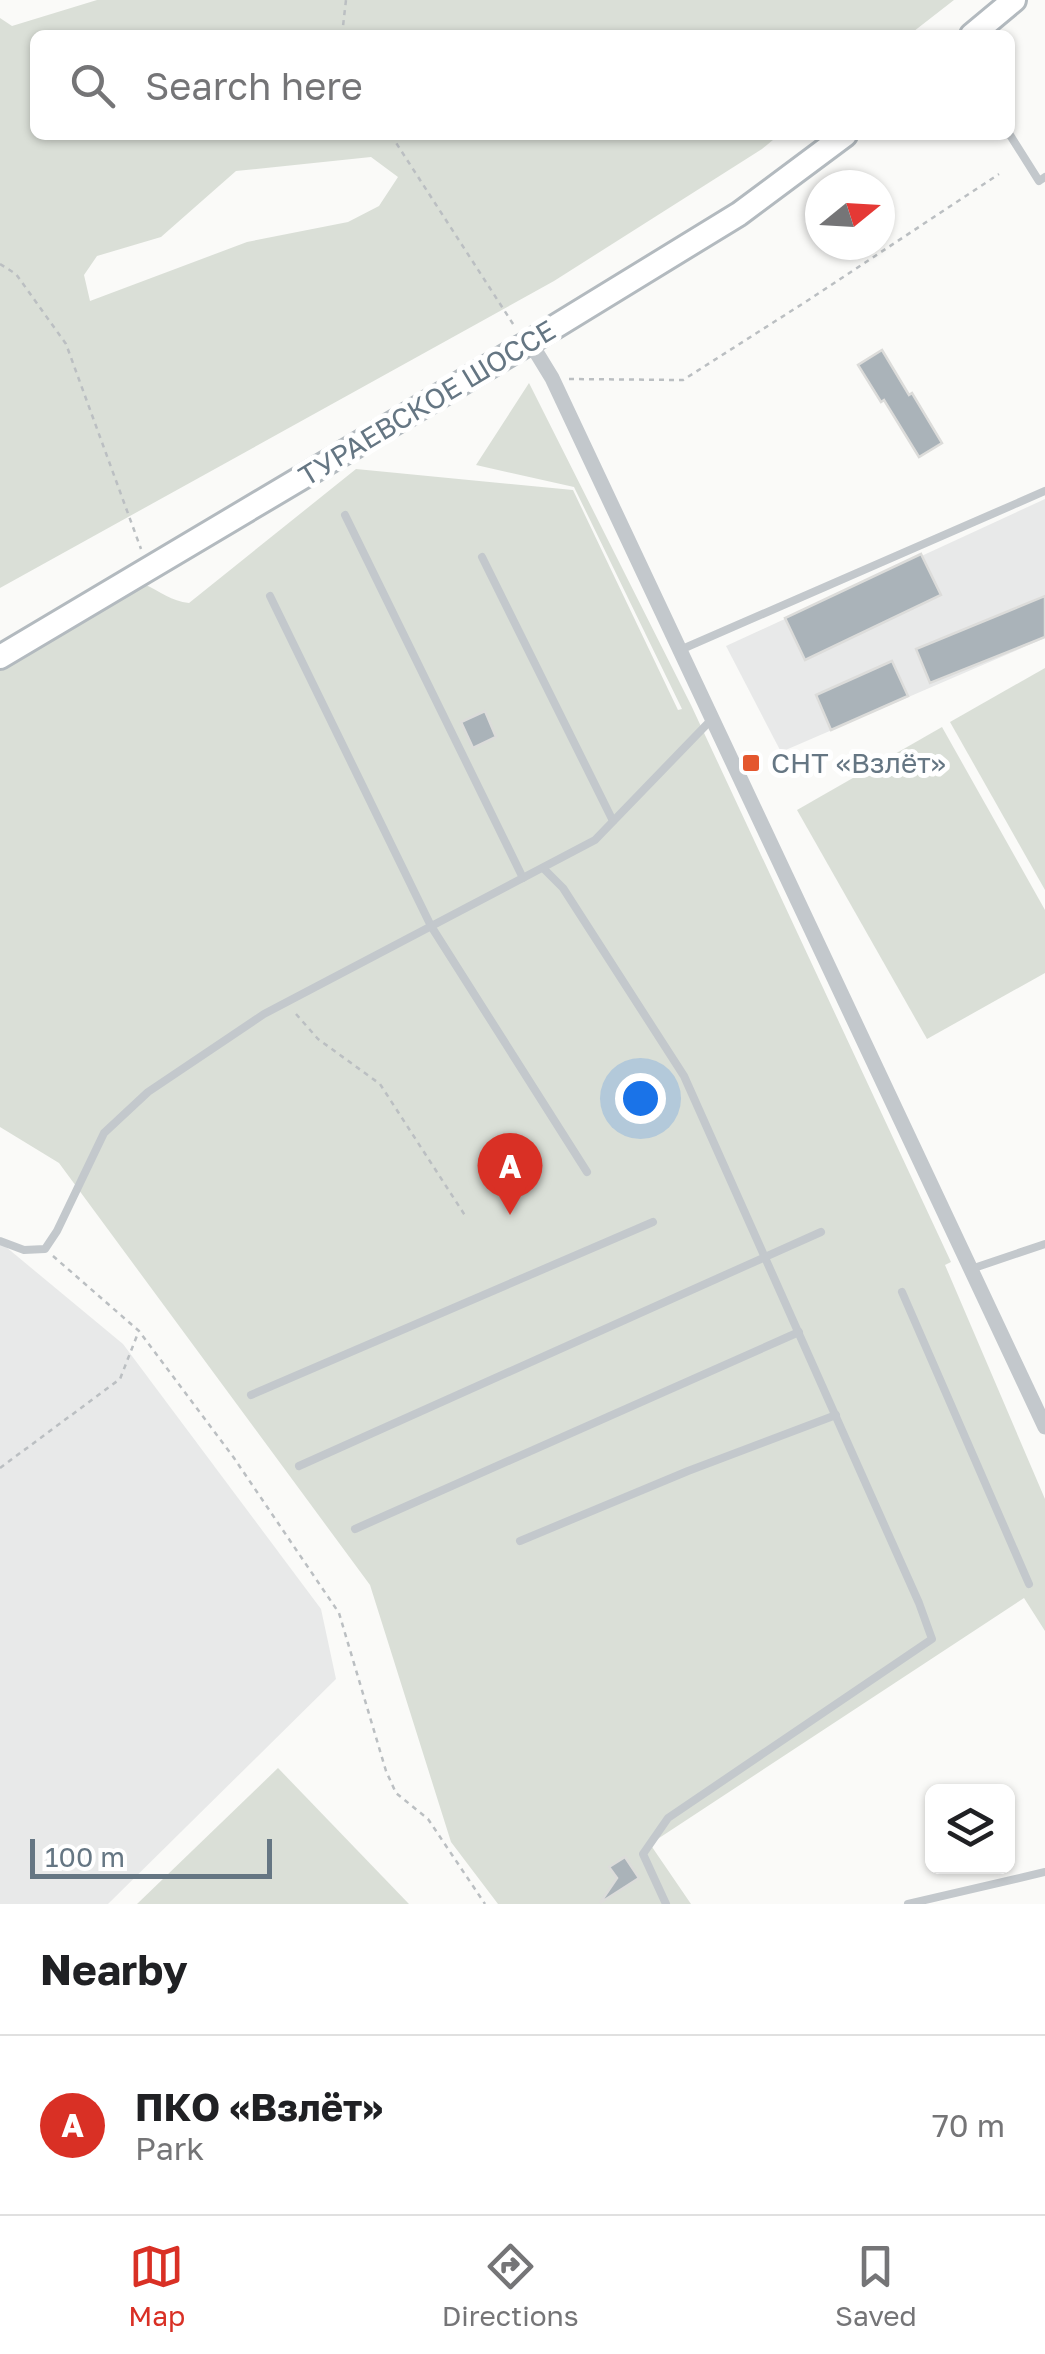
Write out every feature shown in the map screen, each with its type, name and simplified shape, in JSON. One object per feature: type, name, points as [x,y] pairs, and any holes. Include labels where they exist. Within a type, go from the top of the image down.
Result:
[{"type":"main road","points":[[978,30],[1014,0]]},
{"type":"main road","name":"ТУРАЕВСКОЕ ШОССЕ","points":[[0,657],[739,214],[838,140]]},
{"type":"street","points":[[530,342],[552,378],[1045,1427]]},
{"type":"lane","points":[[1013,140],[1039,181],[1045,178]]},
{"type":"lane","points":[[680,650],[1045,491]]},
{"type":"lane","points":[[345,516],[523,878]]},
{"type":"lane","points":[[482,557],[613,822]]},
{"type":"lane","points":[[270,596],[431,926],[587,1172]]},
{"type":"lane","points":[[0,1241],[24,1250],[44,1249],[57,1231],[104,1134],[148,1092],[264,1014],[596,840],[712,719]]},
{"type":"lane","points":[[542,868],[562,888],[684,1076],[932,1639],[668,1818],[643,1854],[666,1904]]},
{"type":"lane","points":[[252,1395],[653,1222]]},
{"type":"lane","points":[[299,1466],[821,1232]]},
{"type":"lane","points":[[971,1269],[1045,1244]]},
{"type":"lane","points":[[902,1292],[1028,1584]]},
{"type":"lane","points":[[355,1529],[800,1332]]},
{"type":"lane","points":[[520,1541],[688,1471],[836,1416]]},
{"type":"lane","points":[[908,1904],[1045,1872]]},
{"type":"path","points":[[343,30],[346,0]]},
{"type":"path","points":[[394,140],[512,323],[530,342]]},
{"type":"path","points":[[552,378],[683,380],[999,174]]},
{"type":"path","points":[[0,264],[16,274],[66,344],[148,569]]},
{"type":"path","points":[[286,1003],[318,1039],[380,1084],[466,1217]]},
{"type":"path","points":[[44,1249],[139,1330],[234,1458],[339,1613],[386,1772],[396,1793],[428,1819],[484,1904]]},
{"type":"path","points":[[0,1468],[120,1380],[139,1330]]},
{"type":"shaded area","points":[[97,0],[954,0],[915,30],[30,30],[30,140],[773,140],[554,281],[0,588],[0,18],[12,26]],"holes":[[[371,157],[398,177],[379,206],[348,222],[247,242],[90,301],[84,275],[97,256],[161,237],[236,171]]]},
{"type":"shaded area","points":[[529,383],[691,705],[951,1262],[945,1265],[1045,1499],[1045,1631],[1024,1598],[650,1844],[691,1904],[498,1904],[451,1842],[370,1585],[59,1163],[0,1127],[0,670],[144,584],[189,603],[356,469],[573,490],[678,710],[682,709],[574,487],[476,465]]},
{"type":"shaded area","points":[[1045,499],[1045,638],[781,752],[726,646]]},
{"type":"shaded area","points":[[1045,668],[1045,890],[950,722]]},
{"type":"shaded area","points":[[942,727],[1045,910],[1045,973],[927,1039],[797,810]]},
{"type":"shaded area","points":[[0,1242],[123,1344],[321,1609],[336,1679],[108,1904],[0,1904]]},
{"type":"shaded area","points":[[278,1768],[409,1904],[137,1904]]},
{"type":"building","points":[[882,350],[942,443],[919,457],[858,365]]},
{"type":"building","points":[[921,554],[941,595],[805,660],[785,618]]},
{"type":"building","points":[[1045,596],[1045,637],[930,683],[916,649]]},
{"type":"building","points":[[892,661],[908,696],[831,730],[816,695]]},
{"type":"building","points":[[485,711],[496,737],[473,748],[461,722]]},
{"type":"building","points":[[625,1857],[639,1878],[600,1903],[617,1878],[609,1867]]},
{"type":"place","name":"СНТ «Взлёт»","points":[[751,763]]},
{"type":"place","name":"ПКО «Взлёт»","points":[[510,1215]]}]
